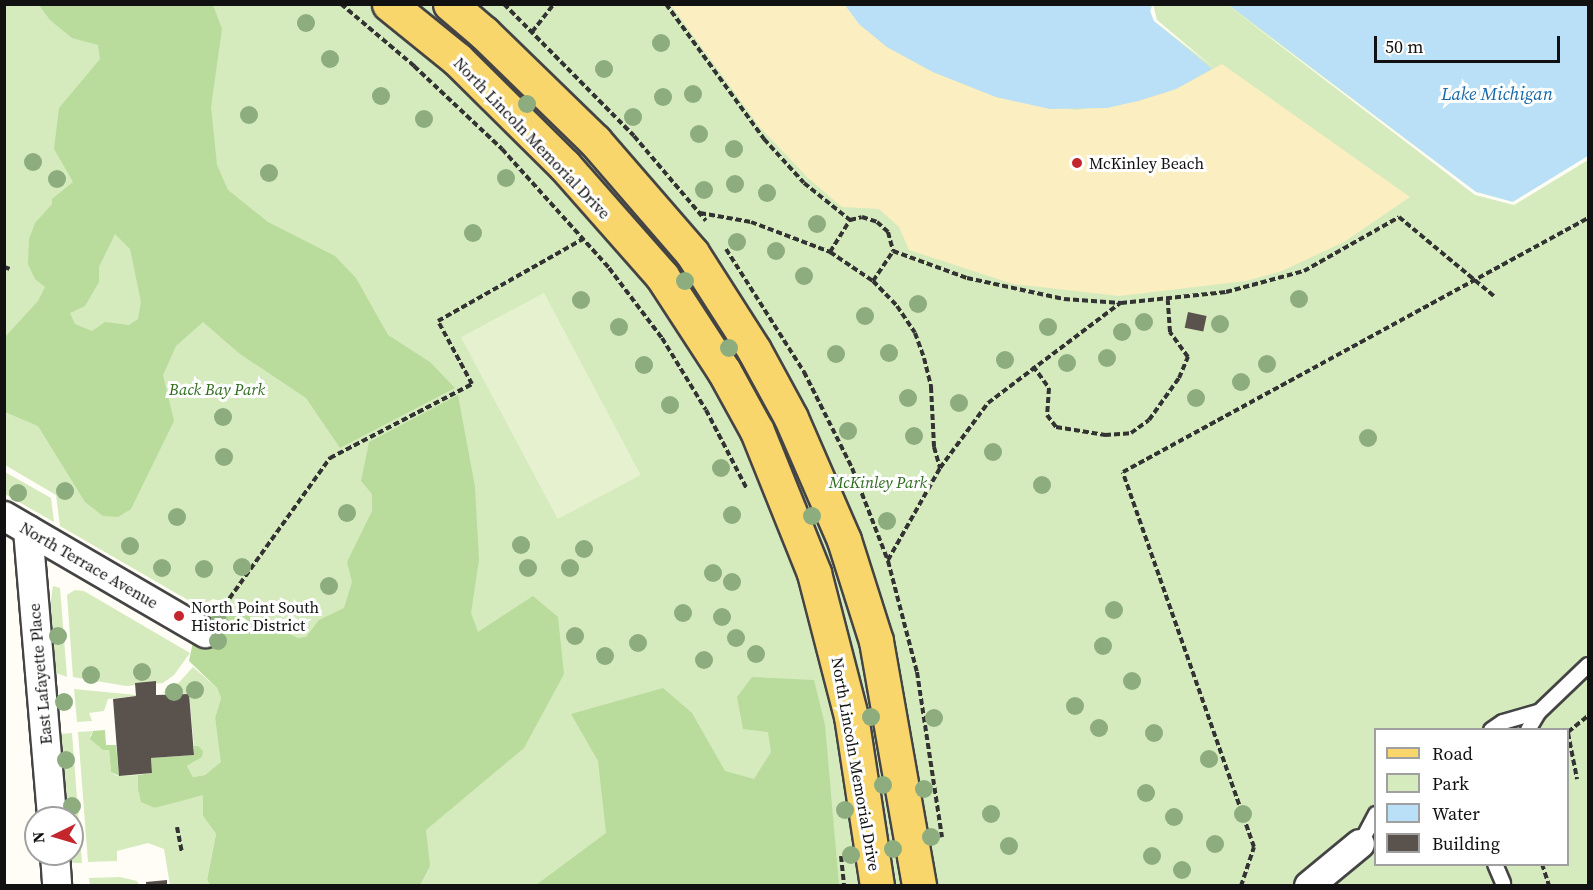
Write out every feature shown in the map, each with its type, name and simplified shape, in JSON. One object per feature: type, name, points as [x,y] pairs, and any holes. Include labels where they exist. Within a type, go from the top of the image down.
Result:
[{"type":"main road","name":"North Lincoln Memorial Drive","points":[[389,4],[457,59],[565,166],[662,276],[724,371],[757,430],[814,573],[849,706],[877,885]]},
{"type":"main road","points":[[450,4],[509,57],[595,141],[692,254],[754,350],[791,418],[844,540],[876,641],[919,885]]},
{"type":"street","name":"North Terrace Avenue","points":[[16,523],[205,633]]},
{"type":"street","name":"East Lafayette Place","points":[[16,523],[51,806]]},
{"type":"street","points":[[1309,885],[1368,842]]},
{"type":"street","points":[[40,885],[56,866]]},
{"type":"lane","points":[[1529,728],[1539,712],[1588,665]]},
{"type":"lane","points":[[1493,728],[1503,722],[1539,712]]},
{"type":"lane","points":[[1368,842],[1374,821]]},
{"type":"lane","points":[[1496,866],[1503,883]]},
{"type":"path","points":[[341,4],[502,149],[585,238],[662,338],[706,410],[749,495]]},
{"type":"path","points":[[509,57],[555,4]]},
{"type":"path","points":[[666,4],[764,139],[804,183],[850,220]]},
{"type":"path","points":[[700,213],[751,222],[830,252],[873,281],[897,306],[915,333],[924,358],[931,387],[934,447],[940,468]]},
{"type":"path","points":[[830,252],[850,220],[862,217],[877,222],[888,232],[893,251],[873,281]]},
{"type":"path","points":[[893,251],[1022,292],[1121,303],[1168,300],[1272,282],[1304,271],[1399,217],[1495,297]]},
{"type":"path","points":[[1241,885],[1254,847],[1123,472],[1588,218]]},
{"type":"path","points":[[205,633],[330,458],[472,384],[438,321],[585,238]]},
{"type":"path","points":[[4,267],[10,269]]},
{"type":"path","points":[[1033,366],[1049,388],[1047,415],[1056,427],[1105,435],[1131,434],[1149,420],[1179,378],[1188,357],[1170,332],[1168,300]]},
{"type":"path","points":[[888,561],[940,468],[987,403],[1033,366],[1121,303]]},
{"type":"path","points":[[1569,732],[1588,716]]},
{"type":"path","points":[[1569,738],[1577,779]]},
{"type":"path","points":[[179,828],[182,853]]},
{"type":"path","points":[[839,844],[844,885]]},
{"type":"path","points":[[1543,866],[1549,885]]},
{"type":"green space","name":"McKinley Park","points":[[5,5],[845,5],[859,24],[1154,21],[1150,5],[1229,5],[1513,202],[1588,156],[1588,885],[227,885],[351,782],[227,603],[213,599],[200,607],[60,526],[56,495],[5,465]]},
{"type":"green space","points":[[39,5],[213,5],[222,29],[211,107],[217,165],[228,190],[268,222],[335,256],[356,278],[388,335],[430,362],[455,388],[340,448],[306,398],[240,354],[203,322],[176,346],[163,375],[174,421],[131,509],[118,517],[103,516],[85,502],[38,426],[5,412],[5,337],[38,301],[45,287],[35,279],[28,264],[29,239],[35,223],[52,204],[52,199],[73,182],[54,149],[59,108],[100,59],[98,45],[72,38],[50,20]],"holes":[[[115,234],[130,249],[141,302],[138,319],[129,325],[105,322],[92,331],[75,324],[70,313],[85,306],[99,282],[99,267]]]},
{"type":"green space","points":[[544,293],[641,475],[558,519],[461,337]]},
{"type":"green space","points":[[458,395],[475,487],[479,560],[471,613],[478,632],[533,596],[558,617],[564,674],[524,748],[426,830],[430,866],[420,885],[210,885],[207,880],[216,834],[203,816],[203,795],[155,808],[141,802],[138,790],[138,775],[152,773],[151,758],[194,755],[194,746],[198,746],[203,751],[202,757],[187,766],[193,777],[205,775],[221,762],[215,718],[221,698],[217,688],[189,661],[196,628],[208,607],[218,602],[298,638],[306,637],[319,620],[344,608],[352,582],[347,562],[372,511],[372,494],[361,481],[369,442]]},
{"type":"green space","points":[[5,472],[51,498],[54,522],[5,494]]},
{"type":"green space","points":[[53,586],[60,588],[67,677],[56,673],[50,607]]},
{"type":"green space","points":[[75,590],[84,591],[190,653],[174,675],[163,683],[126,686],[73,677],[67,595]]},
{"type":"green space","points":[[193,667],[217,688],[221,698],[215,718],[222,762],[205,775],[193,777],[187,766],[197,760],[198,746],[194,746],[189,694],[162,693],[174,688]]},
{"type":"green space","points":[[752,677],[814,680],[825,725],[839,885],[536,885],[606,833],[598,761],[571,714],[663,688],[692,713],[725,771],[754,779],[771,752],[768,732],[743,729],[737,697]]},
{"type":"green space","points":[[74,689],[136,696],[108,699],[104,711],[89,713],[92,721],[77,722]]},
{"type":"green space","points":[[105,730],[106,745],[116,745],[119,776],[111,772],[109,750],[103,750],[90,739],[93,731]]},
{"type":"green space","points":[[93,731],[90,736],[109,750],[111,772],[117,776],[138,775],[139,796],[155,808],[203,794],[203,816],[216,834],[207,880],[210,885],[170,885],[164,849],[148,843],[117,851],[117,861],[88,862],[78,732]]},
{"type":"green space","points":[[72,733],[78,806],[67,806],[60,734]]},
{"type":"green space","points":[[120,877],[137,881],[139,885],[90,885],[89,878]]},
{"type":"sand","name":"McKinley Beach","points":[[671,5],[845,5],[859,24],[887,47],[933,72],[996,97],[1076,110],[1138,101],[1176,89],[1222,64],[1410,197],[1344,242],[1282,271],[1246,281],[1119,296],[1013,284],[909,250],[899,227],[879,209],[842,207],[808,178],[759,126]]},
{"type":"water","points":[[845,5],[1150,5],[1154,21],[1212,69],[1176,89],[1138,101],[1107,108],[1050,109],[996,97],[933,72],[887,47],[859,24]]},
{"type":"water","name":"Lake Michigan","points":[[1229,5],[1588,5],[1588,156],[1513,202],[1476,192]]},
{"type":"pier","points":[[1153,4],[1157,20],[1214,68],[1154,21],[1150,11]]},
{"type":"pier","points":[[1226,4],[1476,192],[1513,202],[1588,156],[1588,160],[1514,205],[1475,195]]},
{"type":"building","points":[[1188,312],[1207,316],[1203,332],[1185,328]]},
{"type":"building","points":[[156,681],[156,695],[189,694],[194,755],[151,758],[152,773],[119,776],[113,699],[136,696],[135,683]]},
{"type":"building","points":[[167,880],[167,886],[146,886],[146,882]]},
{"type":"place","name":"McKinley Beach","points":[[1077,163]]},
{"type":"place","name":"North Point South Historic District","points":[[179,616]]},
{"type":"park label","name":"Back Bay Park","points":[[217,389]]}]
